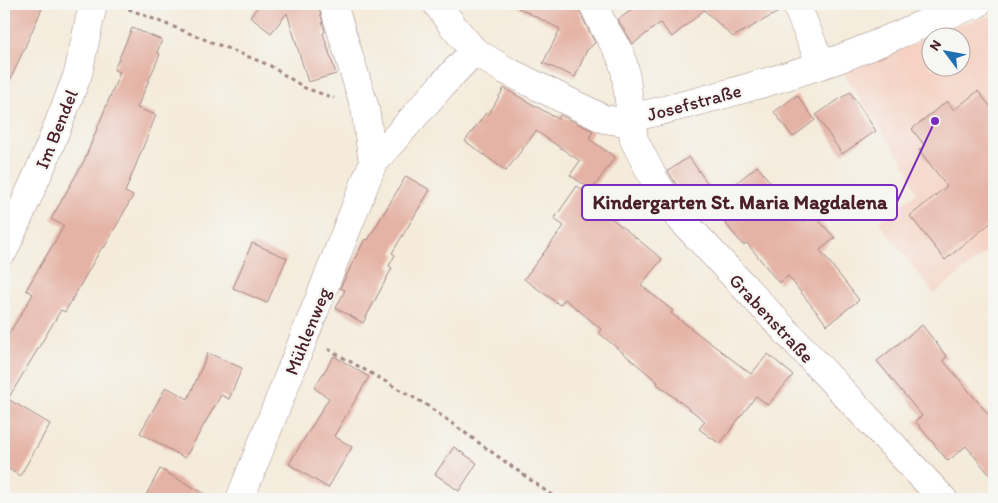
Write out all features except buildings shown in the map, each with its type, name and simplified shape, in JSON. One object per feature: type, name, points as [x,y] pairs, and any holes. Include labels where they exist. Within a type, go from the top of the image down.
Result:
[{"type":"street","name":"Im Bendel","points":[[4,250],[45,158],[78,74],[93,4]]},
{"type":"street","name":"Mühlenweg","points":[[332,4],[366,108],[373,163]]},
{"type":"street","name":"Josefstraße","points":[[437,4],[474,51],[505,70],[604,119],[617,121],[731,93],[822,64],[977,4]]},
{"type":"street","name":"Grabenstraße","points":[[593,4],[620,54],[625,70],[634,140],[654,179],[677,216],[943,499]]},
{"type":"street","points":[[796,4],[822,64]]},
{"type":"street","name":"Mühlenweg","points":[[240,499],[373,163],[474,51]]},
{"type":"path","points":[[115,4],[269,65],[305,88],[366,108]]},
{"type":"path","points":[[305,336],[425,404],[557,499]]},
{"type":"shaded area","points":[[994,15],[994,246],[934,294],[879,222],[916,193],[907,168],[844,74],[920,41],[920,78],[970,78],[970,28],[949,28]]},
{"type":"place","name":"Kindergarten St. Maria Magdalena","points":[[935,121]]}]
